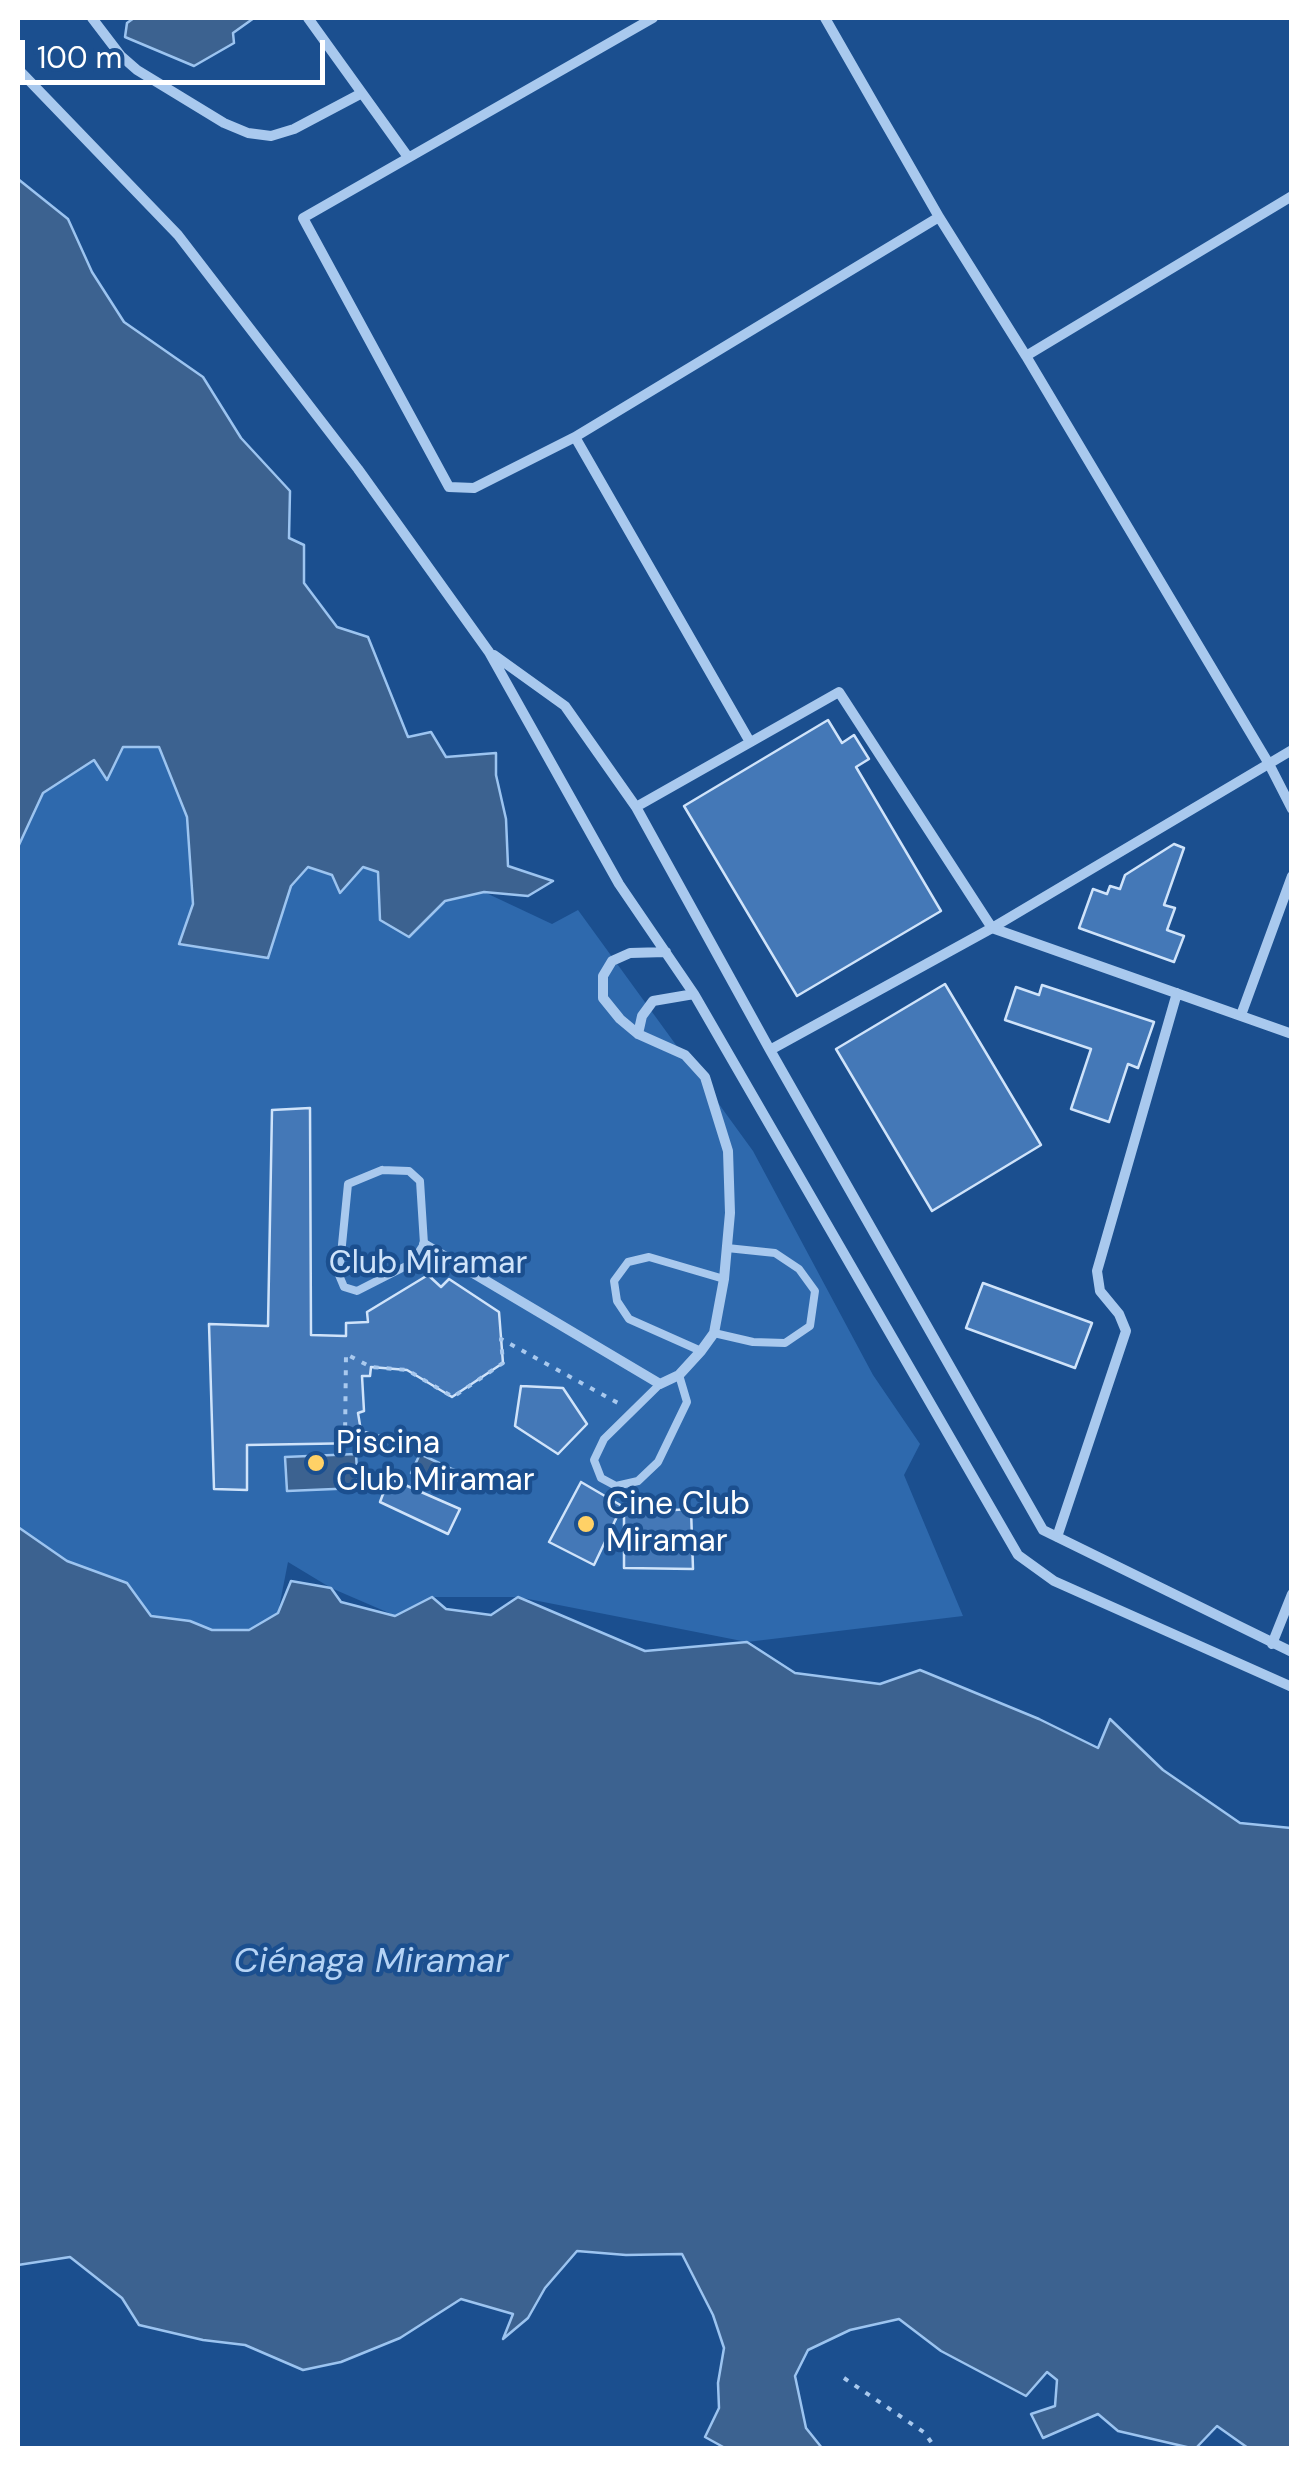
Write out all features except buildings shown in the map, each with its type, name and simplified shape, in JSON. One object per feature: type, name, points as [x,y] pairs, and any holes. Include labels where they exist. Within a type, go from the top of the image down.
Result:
[{"type":"street","points":[[92,18],[137,70],[224,123],[248,133],[272,136],[294,129],[362,92]]},
{"type":"street","points":[[308,18],[408,158]]},
{"type":"street","points":[[652,18],[303,218],[449,487],[474,488],[576,437],[938,217]]},
{"type":"street","points":[[825,18],[938,217],[1026,356],[1292,809]]},
{"type":"street","points":[[18,68],[178,235],[358,468],[489,652],[619,884],[694,994],[1018,1555],[1054,1582],[1292,1687]]},
{"type":"street","points":[[1026,356],[1292,196]]},
{"type":"street","points":[[576,437],[750,742]]},
{"type":"street","points":[[489,652],[564,706],[636,806],[1043,1530],[1292,1652]]},
{"type":"street","points":[[636,806],[839,692],[992,928],[1292,1034]]},
{"type":"street","points":[[770,1050],[992,928],[1292,750]]},
{"type":"street","points":[[1241,1016],[1292,876]]},
{"type":"street","points":[[424,1244],[660,1384],[679,1374],[701,1351],[714,1333],[724,1279],[730,1213],[728,1151],[705,1077],[685,1056],[638,1034],[603,998],[603,976],[612,961],[630,952],[666,952]]},
{"type":"street","points":[[1057,1537],[1126,1331],[1100,1291],[1097,1271],[1178,993]]},
{"type":"street","points":[[638,1034],[642,1016],[653,1001],[694,994]]},
{"type":"street","points":[[1272,1644],[1292,1594]]},
{"type":"lane","points":[[382,1170],[409,1171],[420,1182],[424,1244],[412,1263],[357,1291],[344,1286],[339,1275],[348,1184],[382,1170]]},
{"type":"lane","points":[[714,1333],[753,1342],[785,1343],[810,1326],[815,1292],[799,1268],[776,1254],[727,1248]]},
{"type":"lane","points":[[701,1351],[629,1319],[617,1302],[614,1281],[628,1262],[649,1257],[724,1279]]},
{"type":"lane","points":[[660,1384],[604,1439],[594,1460],[601,1478],[616,1486],[638,1481],[658,1462],[687,1402],[679,1374]]},
{"type":"path","points":[[396,1441],[366,1433],[345,1440],[346,1354],[371,1367],[407,1370],[452,1397],[503,1363],[501,1339],[634,1410]]},
{"type":"path","points":[[844,2378],[924,2433],[936,2448]]},
{"type":"green space","name":"Club Miramar","points":[[123,747],[159,747],[187,816],[193,904],[180,945],[268,958],[291,886],[308,867],[332,875],[363,866],[378,872],[380,920],[484,892],[552,924],[578,910],[753,1151],[873,1375],[920,1444],[904,1475],[963,1616],[747,1642],[518,1597],[432,1597],[396,1616],[331,1588],[288,1562],[278,1613],[249,1630],[212,1630],[190,1621],[150,1616],[126,1583],[67,1561],[18,1527],[18,847],[43,793],[94,760],[107,779]]},
{"type":"water","points":[[134,18],[254,18],[233,33],[234,43],[194,66],[125,37],[127,23]]},
{"type":"water","points":[[18,179],[68,219],[92,272],[124,322],[203,377],[241,438],[290,491],[289,538],[304,545],[304,583],[337,627],[368,637],[408,737],[431,732],[446,757],[496,753],[508,866],[553,881],[528,896],[484,892],[445,901],[409,937],[380,920],[378,872],[363,867],[340,893],[332,875],[308,867],[291,886],[268,958],[179,944],[193,904],[187,817],[159,747],[123,747],[107,780],[94,760],[43,793],[18,847]]},
{"type":"water","points":[[356,1454],[358,1488],[287,1491],[285,1457]]},
{"type":"water","points":[[420,1454],[456,1471],[447,1489],[411,1473]]},
{"type":"water","name":"Ciénaga Miramar","points":[[18,1527],[67,1561],[127,1583],[151,1616],[190,1621],[212,1630],[249,1630],[278,1613],[291,1581],[331,1588],[341,1602],[395,1616],[432,1597],[446,1609],[491,1615],[518,1597],[645,1651],[747,1642],[795,1673],[880,1684],[920,1670],[1098,1748],[1110,1719],[1163,1770],[1240,1823],[1291,1828],[1291,2448],[1248,2448],[1217,2426],[1196,2448],[1191,2448],[1118,2431],[1098,2414],[1043,2438],[1031,2414],[1055,2406],[1057,2380],[1047,2372],[1026,2396],[941,2351],[899,2319],[850,2330],[808,2350],[795,2376],[806,2428],[822,2448],[725,2448],[705,2437],[719,2408],[718,2383],[724,2348],[713,2315],[682,2254],[577,2251],[545,2288],[528,2318],[503,2339],[513,2314],[461,2299],[400,2338],[341,2362],[303,2370],[245,2345],[139,2325],[122,2298],[70,2257],[18,2265]]},
{"type":"place","name":"Piscina Club Miramar","points":[[316,1463]]},
{"type":"place","name":"Cine Club Miramar","points":[[586,1524]]}]
